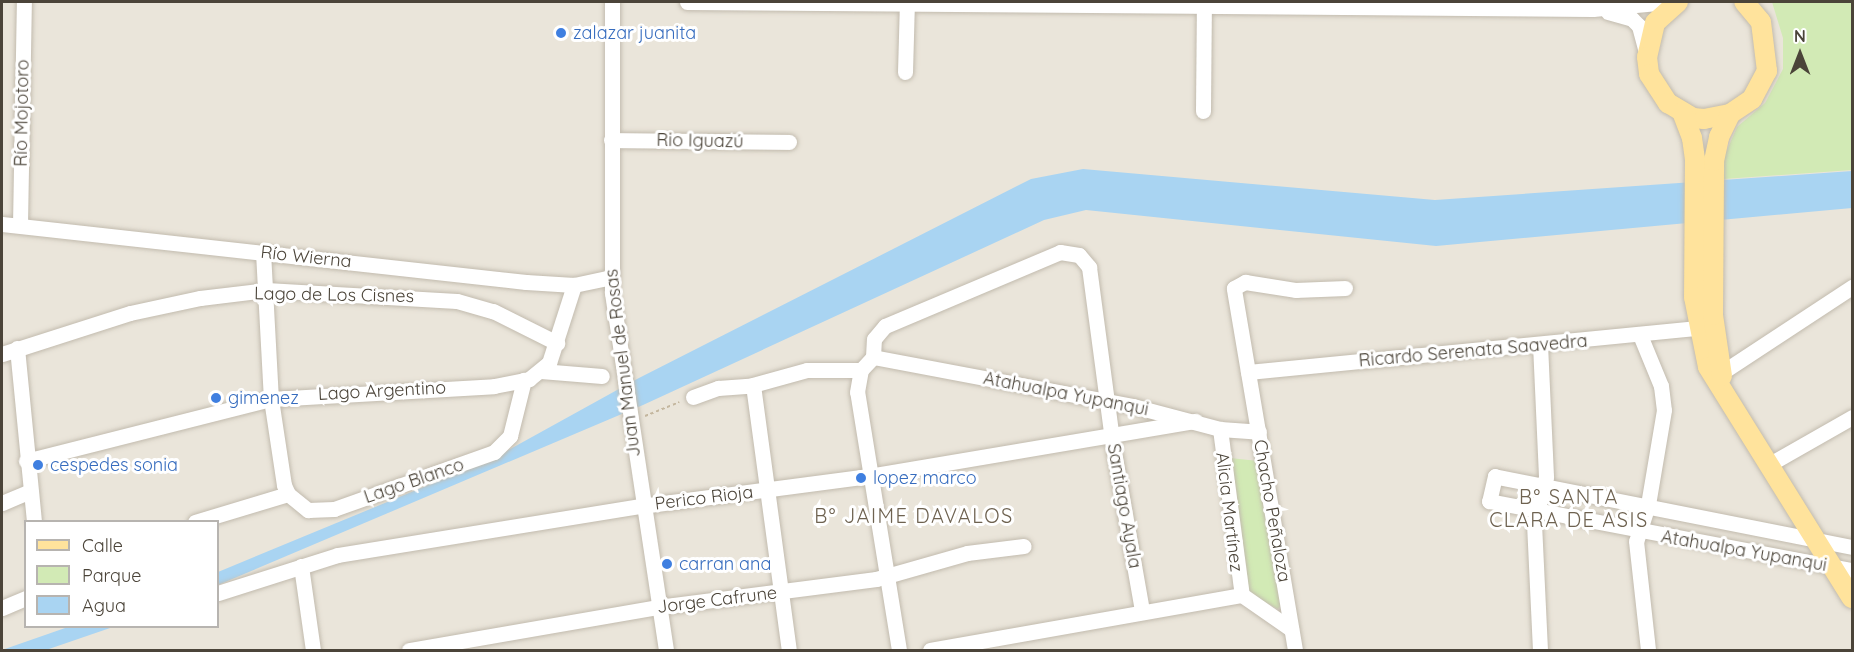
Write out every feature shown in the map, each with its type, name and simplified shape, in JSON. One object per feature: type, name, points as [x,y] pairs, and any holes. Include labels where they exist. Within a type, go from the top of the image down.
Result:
[{"type":"main road","points":[[1678,2],[1655,23],[1647,57],[1657,89],[1682,112],[1704,119],[1730,114],[1752,99],[1767,71],[1766,38],[1753,5]]},
{"type":"main road","points":[[1682,112],[1704,160],[1714,238],[1713,315],[1721,373],[1737,415]]},
{"type":"main road","points":[[1730,114],[1704,160],[1693,244],[1698,328],[1715,384],[1737,415],[1852,598]]},
{"type":"street","name":"Río Mojotoro","points":[[20,225],[24,2]]},
{"type":"street","name":"Juan Manuel de Rosas","points":[[612,2],[611,277],[641,506],[666,651]]},
{"type":"street","points":[[687,2],[1498,4],[1593,9],[1668,2]]},
{"type":"street","points":[[905,72],[907,3]]},
{"type":"street","points":[[1203,111],[1204,3]]},
{"type":"street","points":[[1593,9],[1632,19],[1639,26],[1647,57]]},
{"type":"street","name":"Rio Iguazú","points":[[611,140],[789,142]]},
{"type":"street","name":"Río Wierna","points":[[2,224],[574,285],[611,277]]},
{"type":"street","points":[[202,520],[288,494],[271,399],[263,252]]},
{"type":"street","name":"Santiago Ayala","points":[[873,357],[874,339],[896,320],[1060,252],[1072,252],[1085,260],[1112,435],[1143,610]]},
{"type":"street","name":"Chacho Peñaloza","points":[[1295,651],[1234,288],[1245,282],[1296,290],[1345,288]]},
{"type":"street","points":[[541,371],[549,363],[557,343],[574,285]]},
{"type":"street","points":[[1721,373],[1852,286]]},
{"type":"street","name":"Lago de Los Cisnes","points":[[2,354],[130,313],[200,298],[266,290],[457,301],[493,311],[557,343]]},
{"type":"street","name":"Ricardo Serenata Saavedra","points":[[1248,372],[1698,328]]},
{"type":"street","points":[[1640,335],[1661,386],[1664,410],[1648,506],[1639,532],[1637,551],[1648,651]]},
{"type":"street","points":[[1540,344],[1544,486],[1536,511],[1540,651]]},
{"type":"street","points":[[17,348],[28,492],[34,520]]},
{"type":"street","points":[[873,357],[861,370],[857,392],[898,651]]},
{"type":"street","name":"Atahualpa Yupanqui","points":[[873,357],[1195,421],[1220,429],[1259,432]]},
{"type":"street","points":[[693,397],[718,388],[753,386],[807,370],[861,370]]},
{"type":"street","points":[[541,371],[602,376]]},
{"type":"street","name":"Lago Argentino","points":[[26,461],[271,399],[494,386],[524,380],[541,371]]},
{"type":"street","name":"Lago Blanco","points":[[288,494],[308,510],[334,509],[494,452],[510,436],[524,380]]},
{"type":"street","points":[[753,386],[789,651]]},
{"type":"street","points":[[1768,465],[1852,417]]},
{"type":"street","name":"Perico Rioja","points":[[219,593],[301,566],[365,550],[641,506],[869,476],[1195,421]]},
{"type":"street","name":"Alicia Martínez","points":[[1220,429],[1242,596]]},
{"type":"street","name":"Atahualpa Yupanqui","points":[[1851,544],[1814,539],[1495,476],[1489,501],[1639,532],[1852,570]]},
{"type":"street","points":[[2,503],[28,492]]},
{"type":"street","name":"Jorge Cafrune","points":[[409,651],[658,607],[885,577],[967,553],[1024,546]]},
{"type":"street","points":[[301,566],[314,651]]},
{"type":"street","points":[[930,651],[1143,610],[1242,596],[1292,629]]},
{"type":"street","points":[[2,608],[24,599]]},
{"type":"path","points":[[629,420],[693,397]]},
{"type":"shaded area","points":[[2,2],[1852,2],[1852,650],[2,650]]},
{"type":"green space","points":[[1772,2],[1852,2],[1852,170],[1724,179],[1724,157],[1737,127],[1765,103],[1783,69],[1783,38]]},
{"type":"green space","points":[[1230,458],[1258,461],[1281,605],[1278,609],[1252,595],[1245,585]]},
{"type":"water","points":[[1083,169],[1435,200],[1852,171],[1852,208],[1436,246],[1086,210],[1044,220],[643,405],[219,585],[219,572],[496,457],[637,379],[1031,179]]},
{"type":"water","points":[[65,628],[110,628],[46,650],[2,650]]},
{"type":"place","name":"zalazar juanita","points":[[561,33]]},
{"type":"place","name":"gimenez","points":[[216,398]]},
{"type":"place","name":"cespedes sonia","points":[[38,465]]},
{"type":"place","name":"lopez marco","points":[[861,478]]},
{"type":"place","name":"carran ana","points":[[667,564]]},
{"type":"district","name":"B° SANTA CLARA DE ASIS","points":[[1569,508]]},
{"type":"district","name":"B° JAIME DAVALOS","points":[[914,515]]}]
